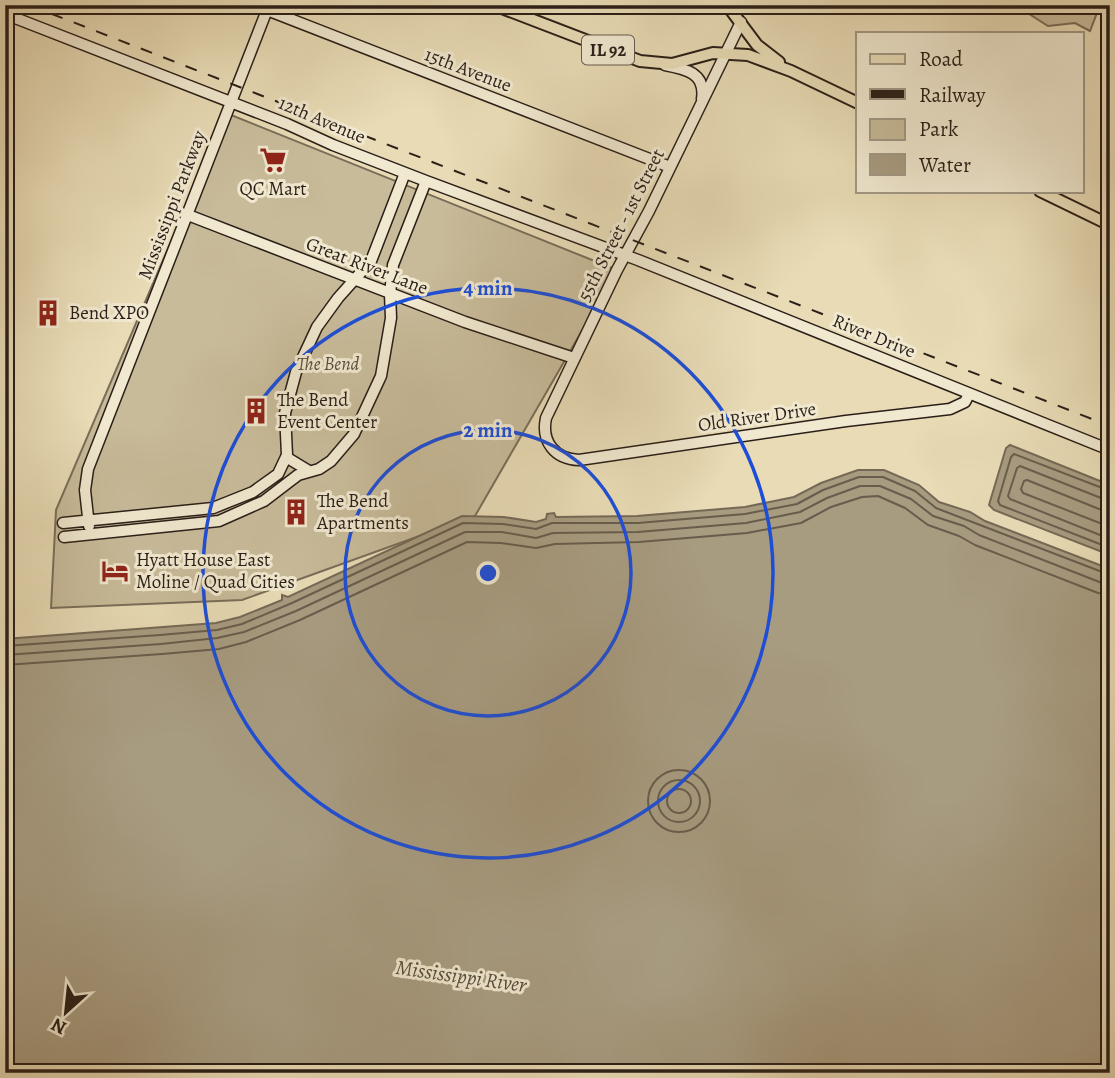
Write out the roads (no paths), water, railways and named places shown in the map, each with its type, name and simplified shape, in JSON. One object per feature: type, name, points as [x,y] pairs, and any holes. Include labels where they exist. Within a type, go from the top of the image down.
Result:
[{"type":"main road","name":"IL 92","points":[[494,5],[640,61],[661,64],[727,52],[748,55],[791,71],[856,102]]},
{"type":"main road","name":"IL 92","points":[[727,5],[757,44],[791,71]]},
{"type":"main road","points":[[1042,192],[1110,225]]},
{"type":"street","name":"15th Avenue","points":[[254,5],[670,167]]},
{"type":"street","name":"Mississippi Parkway","points":[[89,534],[85,490],[88,469],[267,10]]},
{"type":"street","name":"12th Avenue","points":[[5,14],[405,173],[625,256]]},
{"type":"street","name":"55th Street - 1st Street","points":[[549,445],[545,436],[546,418],[741,22]]},
{"type":"street","points":[[661,64],[682,69],[698,78],[703,90],[700,107]]},
{"type":"street","points":[[63,523],[201,511],[223,506],[267,484],[278,474],[286,457],[285,413],[296,372],[317,327],[371,261],[405,173]]},
{"type":"street","points":[[64,537],[219,521],[264,501],[289,480],[319,469],[331,461],[354,434],[375,392],[383,366],[391,318],[393,265],[426,181]]},
{"type":"street","name":"Great River Lane","points":[[188,215],[465,322],[574,358]]},
{"type":"street","name":"River Drive","points":[[625,256],[1110,450]]},
{"type":"street","name":"Old River Drive","points":[[549,445],[561,456],[579,460],[846,421],[951,409],[965,402],[969,394]]},
{"type":"street","points":[[286,457],[309,471]]},
{"type":"water","points":[[1010,445],[1110,485],[1110,555],[994,510],[989,505],[1006,448]]},
{"type":"water","name":"Mississippi River","points":[[858,470],[884,470],[919,485],[939,502],[1110,569],[1110,1073],[5,1073],[5,639],[216,623],[240,617],[282,600],[282,595],[288,597],[462,516],[504,517],[536,522],[546,519],[547,514],[554,513],[556,517],[637,516],[745,507],[794,497],[821,483]]},
{"type":"railway","points":[[29,5],[1110,426]]},
{"type":"place","name":"QC Mart","points":[[273,160]]},
{"type":"place","name":"Bend XPO","points":[[48,313]]},
{"type":"place","name":"The Bend Event Center","points":[[256,411]]},
{"type":"place","name":"The Bend Apartments","points":[[296,512]]},
{"type":"place","name":"Hyatt House East Moline / Quad Cities","points":[[115,571]]},
{"type":"park label","name":"The Bend","points":[[328,364]]}]
